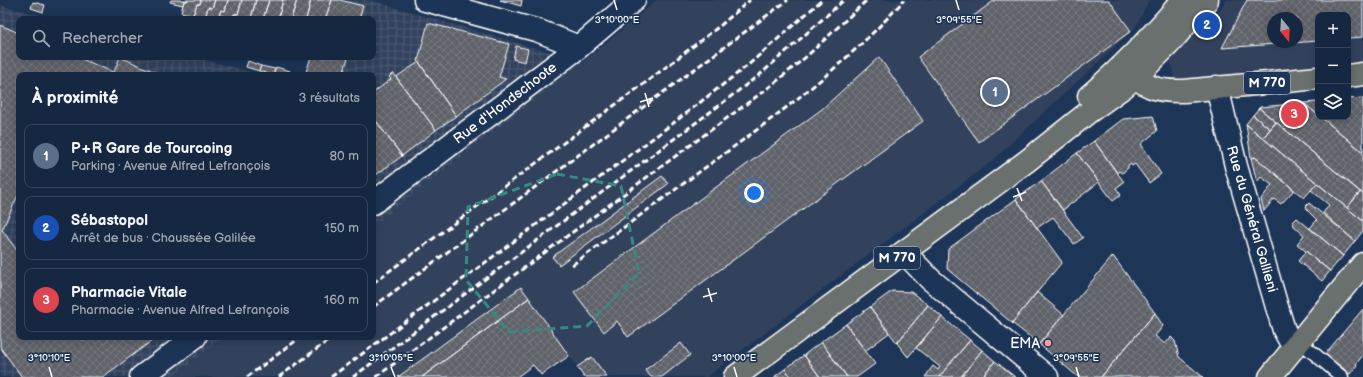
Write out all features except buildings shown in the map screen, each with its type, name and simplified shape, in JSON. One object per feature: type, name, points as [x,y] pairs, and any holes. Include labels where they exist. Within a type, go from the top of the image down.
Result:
[{"type":"main road","points":[[1128,72],[1183,0]]},
{"type":"main road","points":[[1128,72],[1168,45],[1207,0]]},
{"type":"main road","name":"M 770","points":[[735,377],[1041,151],[1090,111],[1109,98],[1128,72],[1149,87],[1169,91],[1184,91],[1315,78]]},
{"type":"main road","points":[[1351,76],[1363,74]]},
{"type":"main road","points":[[1270,377],[1363,264]]},
{"type":"street","points":[[425,0],[539,31],[579,47]]},
{"type":"street","name":"Rue d'Hondschoote","points":[[376,201],[579,47],[627,2]]},
{"type":"street","name":"Rue du Général Gallieni","points":[[1217,88],[1236,166],[1284,330],[1297,345]]},
{"type":"street","points":[[904,252],[930,279],[1047,377]]},
{"type":"street","points":[[141,377],[191,340]]},
{"type":"lane","points":[[1297,345],[1342,377]]},
{"type":"highlighted area","points":[[557,174],[621,186],[639,273],[587,326],[509,332],[466,280],[468,207]]},
{"type":"shaded area","points":[[328,0],[369,0],[583,62],[376,224],[376,72],[306,72],[309,60],[376,60],[376,16],[323,16]]},
{"type":"shaded area","points":[[657,0],[1149,0],[1135,28],[992,161],[707,377],[585,377],[569,356],[541,375],[533,365],[517,377],[172,377],[221,340],[376,340],[376,224],[583,62]]},
{"type":"shaded area","points":[[1227,0],[1363,0],[1363,63],[1351,65],[1351,12],[1315,12],[1315,68],[1175,83],[1170,58],[1222,8]]},
{"type":"shaded area","points":[[0,5],[41,16],[16,16],[16,60],[205,60],[251,72],[16,72],[16,340],[221,340],[172,377],[0,377]]},
{"type":"railway","points":[[376,281],[645,83],[721,25],[750,0]]},
{"type":"railway","points":[[376,305],[788,0]]},
{"type":"railway","points":[[331,377],[672,124],[747,66],[822,0]]},
{"type":"railway","points":[[353,377],[763,72],[844,0]]},
{"type":"railway","points":[[376,377],[772,85],[807,56],[867,0]]},
{"type":"railway","points":[[572,265],[745,138],[817,83],[862,43],[904,0]]},
{"type":"railway","points":[[247,377],[297,340]]},
{"type":"railway","points":[[279,377],[329,340]]},
{"type":"place","name":"Sébastopol","points":[[1207,25]]},
{"type":"place","name":"P+R Gare de Tourcoing","points":[[995,92]]},
{"type":"place","name":"Pharmacie Vitale","points":[[1294,114]]},
{"type":"place","name":"EMA","points":[[1048,343]]}]
